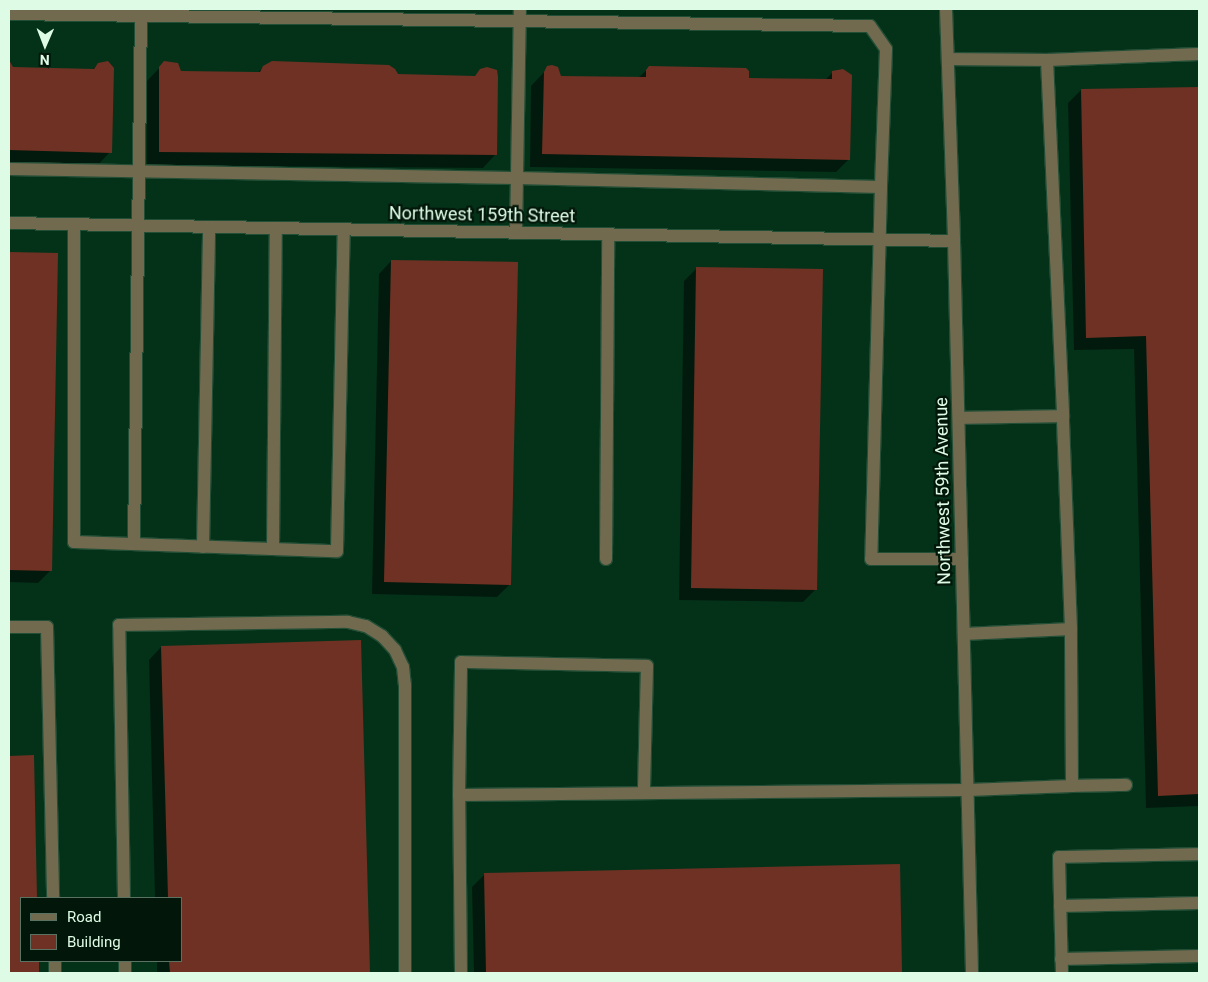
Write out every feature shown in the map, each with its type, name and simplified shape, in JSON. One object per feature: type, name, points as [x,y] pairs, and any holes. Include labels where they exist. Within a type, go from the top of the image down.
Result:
[{"type":"street","points":[[516,233],[520,9]]},
{"type":"street","name":"Northwest 59th Avenue","points":[[946,9],[959,418],[972,973]]},
{"type":"street","points":[[134,544],[141,12]]},
{"type":"street","points":[[9,14],[141,12],[520,22],[870,26],[886,49],[871,559],[962,559]]},
{"type":"street","points":[[948,60],[1047,60],[1199,54]]},
{"type":"street","points":[[1047,60],[1071,630],[1072,786]]},
{"type":"street","points":[[9,169],[881,187]]},
{"type":"street","name":"Northwest 159th Street","points":[[9,223],[954,241]]},
{"type":"street","points":[[74,225],[74,542],[337,551],[344,230]]},
{"type":"street","points":[[203,546],[209,227]]},
{"type":"street","points":[[273,549],[276,228]]},
{"type":"street","points":[[606,559],[608,235]]},
{"type":"street","points":[[959,418],[1063,416]]},
{"type":"street","points":[[124,897],[119,625],[348,622],[366,626],[382,636],[395,650],[403,667],[405,685],[405,973]]},
{"type":"street","points":[[9,627],[47,627],[54,897]]},
{"type":"street","points":[[964,634],[1071,630]]},
{"type":"street","points":[[461,973],[459,795],[461,662],[647,666],[644,793]]},
{"type":"street","points":[[459,795],[968,790],[1126,785]]},
{"type":"street","points":[[1062,973],[1059,857],[1199,854]]},
{"type":"street","points":[[1060,906],[1199,903]]},
{"type":"street","points":[[1061,959],[1199,956]]},
{"type":"building","points":[[9,60],[13,67],[94,69],[98,63],[108,61],[114,68],[112,153],[9,150]]},
{"type":"building","points":[[164,61],[178,63],[181,71],[260,72],[263,66],[272,61],[389,65],[398,74],[475,76],[480,69],[487,67],[497,70],[498,77],[497,155],[159,152],[159,67]]},
{"type":"building","points":[[547,66],[558,67],[561,76],[646,77],[646,70],[649,66],[746,68],[749,71],[749,78],[832,79],[832,71],[843,69],[852,75],[850,160],[542,154],[544,72]]},
{"type":"building","points":[[1199,87],[1199,794],[1158,796],[1146,336],[1086,338],[1081,89]]},
{"type":"building","points":[[9,252],[58,253],[52,571],[9,570]]},
{"type":"building","points":[[391,260],[518,262],[511,585],[384,582]]},
{"type":"building","points":[[696,267],[823,269],[817,590],[691,588]]},
{"type":"building","points":[[361,640],[370,973],[170,973],[169,962],[182,962],[182,897],[168,897],[161,646]]},
{"type":"building","points":[[34,755],[37,897],[20,897],[20,962],[39,962],[39,973],[9,973],[9,756]]},
{"type":"building","points":[[900,864],[902,973],[486,973],[484,873]]}]
